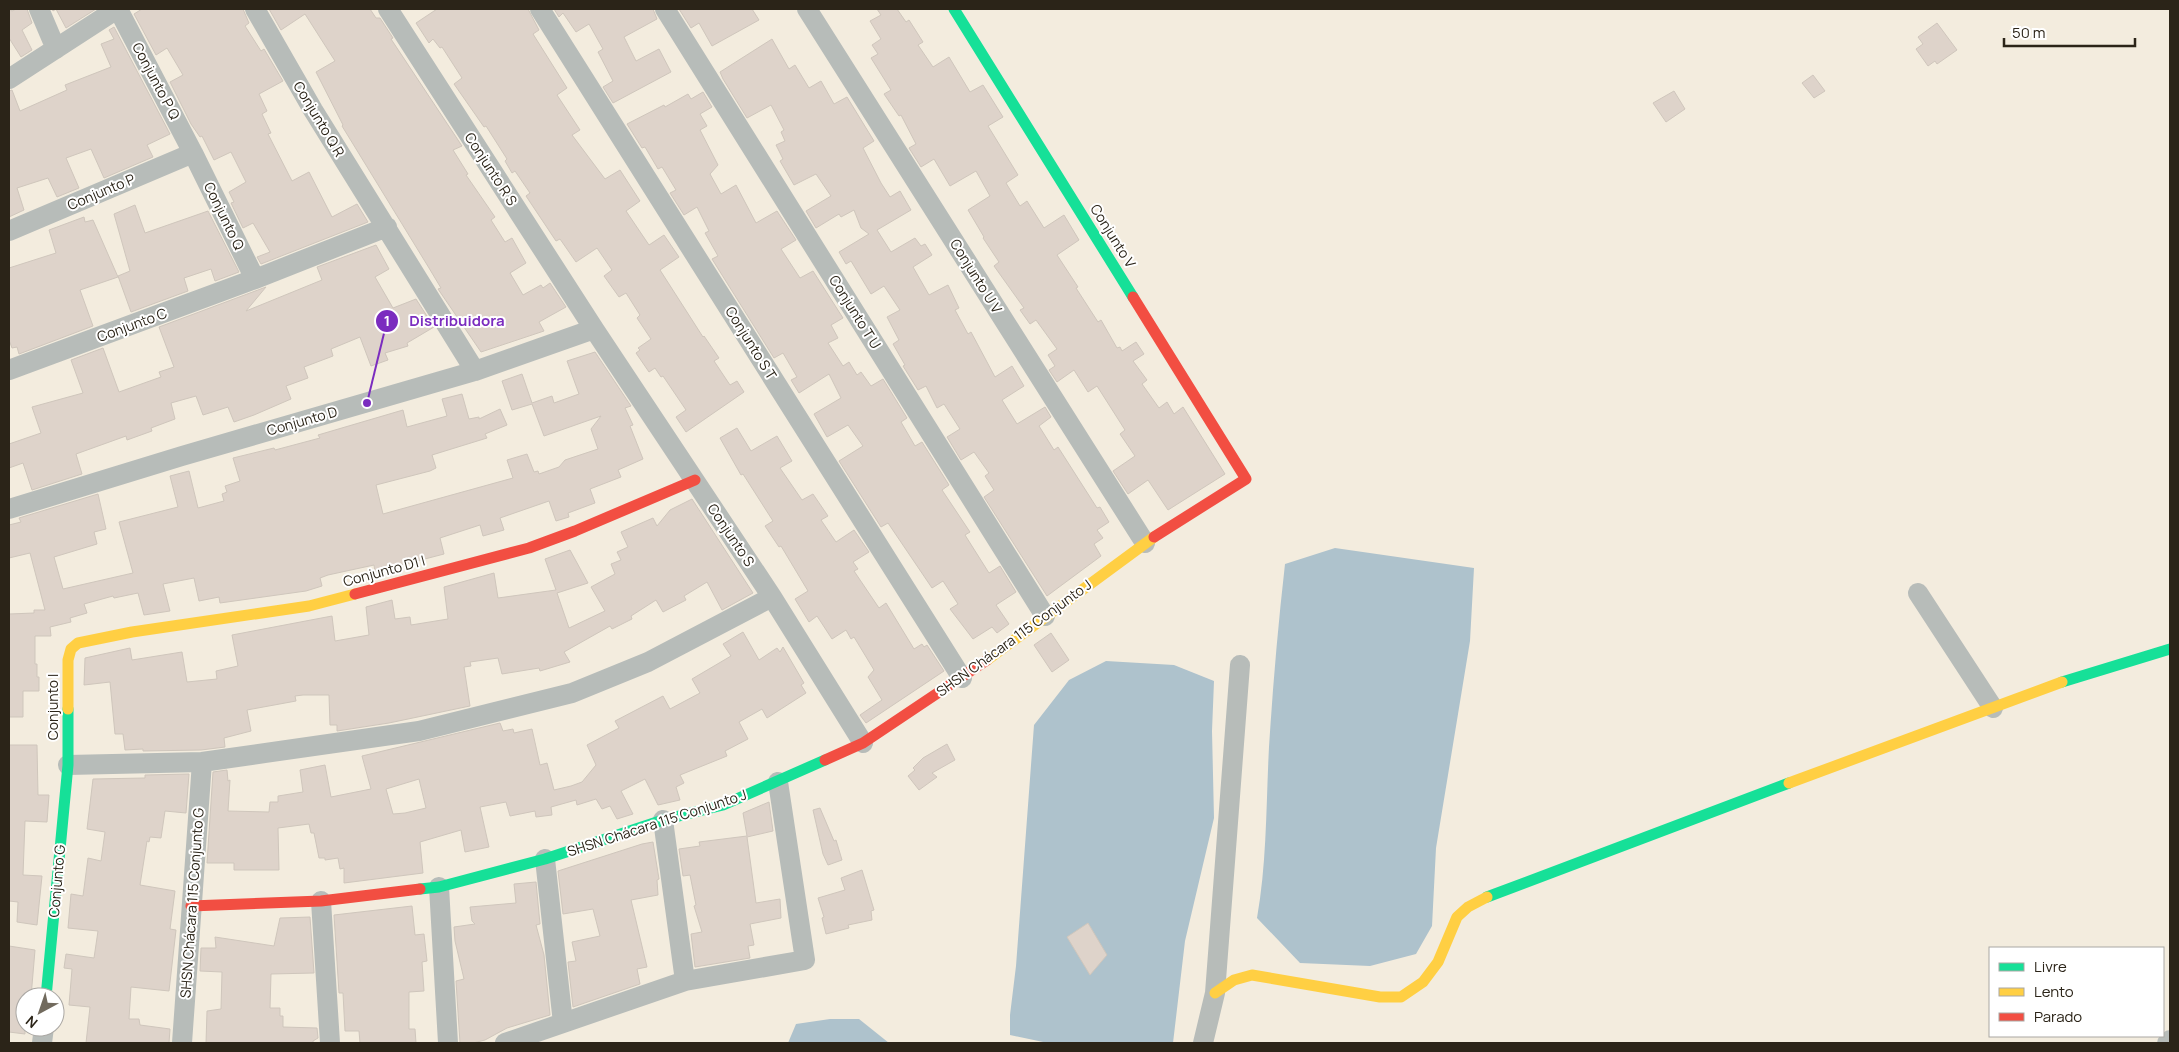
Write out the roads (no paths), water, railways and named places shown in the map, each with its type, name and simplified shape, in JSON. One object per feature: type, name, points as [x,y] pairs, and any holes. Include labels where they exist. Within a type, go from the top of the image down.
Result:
[{"type":"street","points":[[39,9],[56,49]]},
{"type":"street","points":[[9,79],[118,9]]},
{"type":"street","name":"Conjunto P Q","points":[[118,9],[193,153]]},
{"type":"street","name":"Conjunto Q R","points":[[255,9],[313,110],[475,371]]},
{"type":"street","name":"Conjunto R S","points":[[388,9],[594,329]]},
{"type":"street","name":"Conjunto S T","points":[[540,9],[962,678]]},
{"type":"street","name":"Conjunto T U","points":[[665,9],[1045,616]]},
{"type":"street","name":"Conjunto U V","points":[[807,9],[1145,542]]},
{"type":"street","name":"Conjunto V","points":[[954,9],[1246,479]]},
{"type":"street","name":"Conjunto P","points":[[9,231],[193,153]]},
{"type":"street","name":"Conjunto Q","points":[[193,153],[255,279]]},
{"type":"street","name":"Conjunto C","points":[[9,370],[255,279],[387,227]]},
{"type":"street","name":"Conjunto D","points":[[9,509],[182,456],[475,371],[594,329]]},
{"type":"street","name":"Conjunto S","points":[[594,329],[772,598],[863,743]]},
{"type":"street","name":"SHSN Chácara 115 Conjunto J","points":[[191,906],[321,902],[439,887],[545,859],[662,820],[723,805],[863,743],[962,678],[1145,542],[1246,479]]},
{"type":"street","name":"Conjunto D1 I","points":[[71,649],[78,643],[132,632],[309,606],[529,548],[575,532],[694,480]]},
{"type":"street","points":[[1918,593],[1993,708]]},
{"type":"street","points":[[68,765],[202,762],[419,731],[572,693],[648,662],[772,598]]},
{"type":"street","name":"Conjunto I","points":[[68,765],[68,660],[71,649]]},
{"type":"street","points":[[1215,993],[1234,980],[1252,975],[1372,996],[1402,997],[1420,986],[1434,969],[1444,949],[1449,930],[1460,913],[1477,901],[1557,869],[2073,678],[2170,649]]},
{"type":"street","points":[[1203,1043],[1215,993],[1240,665]]},
{"type":"street","name":"SHSN Chácara 115 Conjunto G","points":[[182,1043],[202,762]]},
{"type":"street","name":"Conjunto G","points":[[47,987],[68,765]]},
{"type":"street","points":[[505,1043],[685,982],[805,960],[778,782]]},
{"type":"street","points":[[662,820],[685,982]]},
{"type":"street","points":[[545,859],[562,1023]]},
{"type":"street","points":[[439,887],[448,1043]]},
{"type":"street","points":[[321,902],[330,1043]]},
{"type":"street","points":[[2167,1043],[2170,1040]]},
{"type":"water","points":[[1335,548],[1474,568],[1470,641],[1436,848],[1432,926],[1416,954],[1370,966],[1300,963],[1257,918],[1264,854],[1269,747],[1285,564]]},
{"type":"water","points":[[1106,661],[1174,665],[1214,681],[1212,731],[1214,818],[1185,941],[1173,1043],[1048,1043],[1010,1035],[1010,1015],[1016,966],[1034,725],[1069,680]]},
{"type":"water","points":[[830,1019],[859,1019],[889,1043],[788,1043],[796,1024]]},
{"type":"place","name":"Distribuidora","points":[[367,403]]}]
